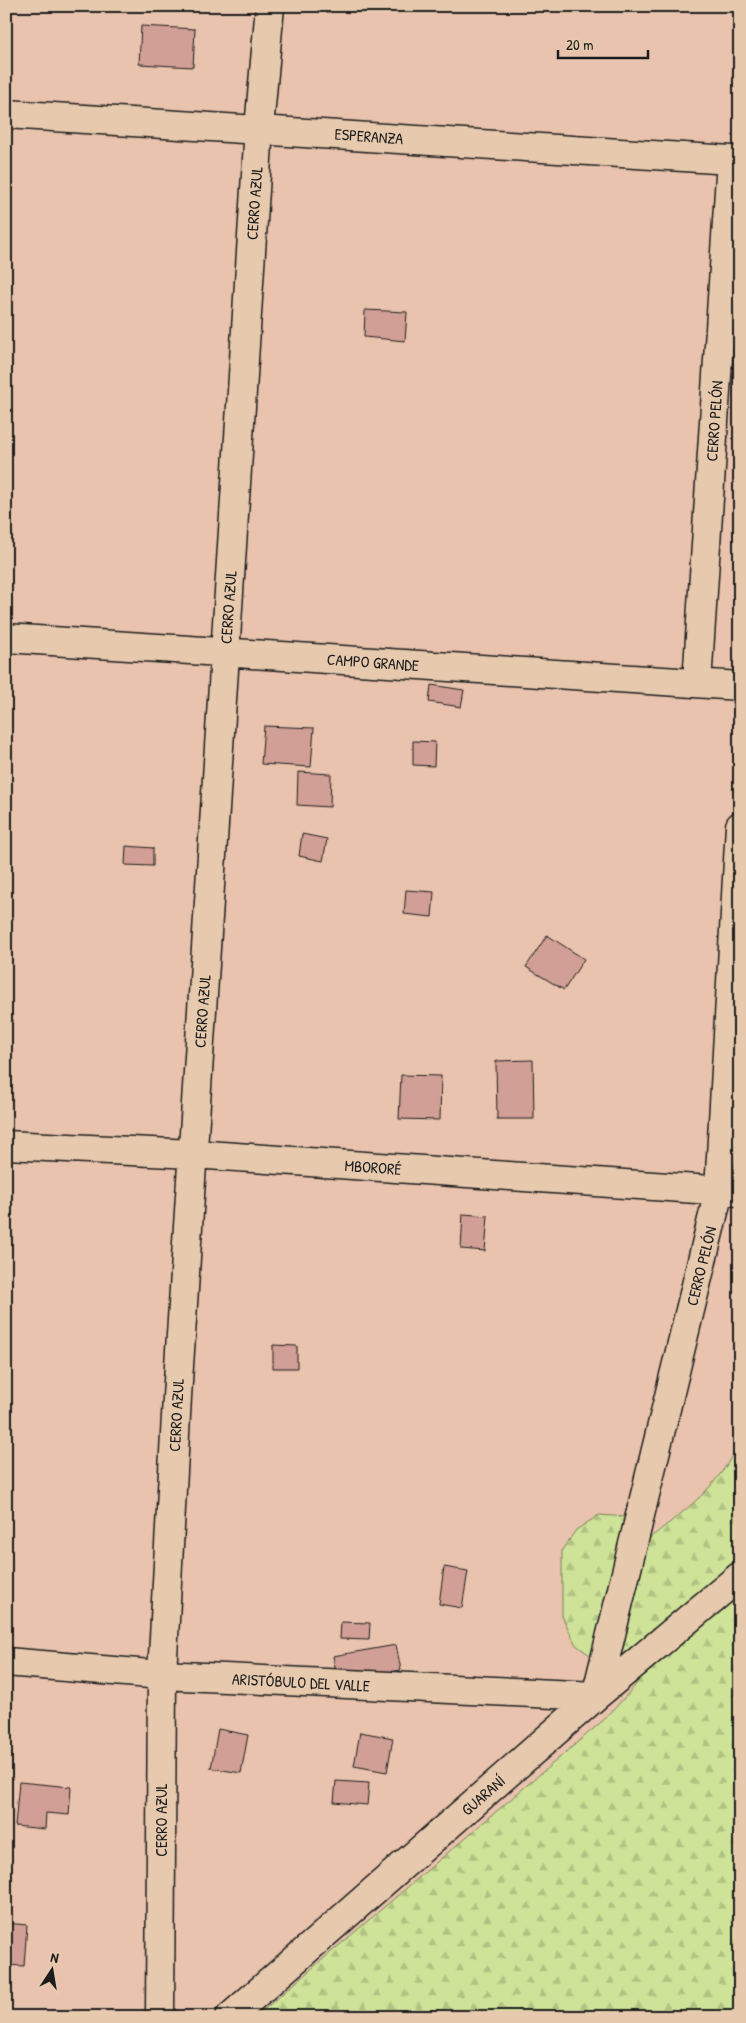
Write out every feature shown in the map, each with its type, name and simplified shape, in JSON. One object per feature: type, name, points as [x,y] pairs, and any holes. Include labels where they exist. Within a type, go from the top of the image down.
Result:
[{"type":"street","name":"CERRO AZUL","points":[[160,2017],[162,1675],[225,652],[259,128],[270,6]]},
{"type":"street","name":"ESPERANZA","points":[[6,114],[259,128],[731,160]]},
{"type":"street","name":"CERRO PELÓN","points":[[697,683],[731,160]]},
{"type":"street","name":"CAMPO GRANDE","points":[[6,638],[740,686]]},
{"type":"street","name":"CERRO PELÓN","points":[[596,1696],[730,1191],[740,826]]},
{"type":"street","name":"MBORORÉ","points":[[6,1145],[193,1154],[730,1191]]},
{"type":"street","name":"GUARANÍ","points":[[230,2017],[596,1696],[740,1576]]},
{"type":"street","name":"ARISTÓBULO DEL VALLE","points":[[6,1662],[162,1675],[596,1696]]},
{"type":"green space","points":[[740,1439],[740,2017],[255,2017],[606,1718],[635,1686],[644,1667],[624,1657],[600,1662],[576,1645],[562,1616],[562,1550],[576,1530],[599,1515],[626,1517],[646,1541],[688,1508],[712,1485],[732,1456]]},
{"type":"building","points":[[141,26],[195,29],[193,67],[139,64]]},
{"type":"building","points":[[365,310],[407,312],[405,341],[364,337]]},
{"type":"building","points":[[431,685],[464,690],[461,707],[429,702]]},
{"type":"building","points":[[264,726],[314,728],[311,767],[261,764]]},
{"type":"building","points":[[413,741],[435,742],[434,766],[413,765]]},
{"type":"building","points":[[298,772],[331,774],[330,807],[297,805]]},
{"type":"building","points":[[302,834],[327,839],[323,861],[299,856]]},
{"type":"building","points":[[126,846],[153,848],[153,866],[125,865]]},
{"type":"building","points":[[406,890],[434,892],[432,917],[404,914]]},
{"type":"building","points":[[547,935],[584,959],[564,990],[526,967]]},
{"type":"building","points":[[533,1060],[534,1119],[497,1119],[496,1061]]},
{"type":"building","points":[[401,1075],[441,1076],[440,1120],[399,1119]]},
{"type":"building","points":[[463,1214],[488,1216],[485,1251],[461,1249]]},
{"type":"building","points":[[273,1345],[297,1346],[297,1368],[273,1368]]},
{"type":"building","points":[[444,1567],[468,1571],[462,1608],[439,1604]]},
{"type":"building","points":[[341,1622],[370,1623],[369,1640],[340,1639]]},
{"type":"building","points":[[396,1645],[401,1670],[338,1682],[333,1656]]},
{"type":"building","points":[[218,1729],[248,1735],[241,1773],[211,1768]]},
{"type":"building","points":[[360,1732],[393,1738],[387,1772],[354,1766]]},
{"type":"building","points":[[336,1781],[369,1783],[367,1805],[334,1802]]},
{"type":"building","points":[[19,1782],[71,1787],[69,1815],[46,1813],[45,1829],[15,1826]]},
{"type":"building","points":[[6,1923],[27,1925],[24,1966],[6,1965]]}]
